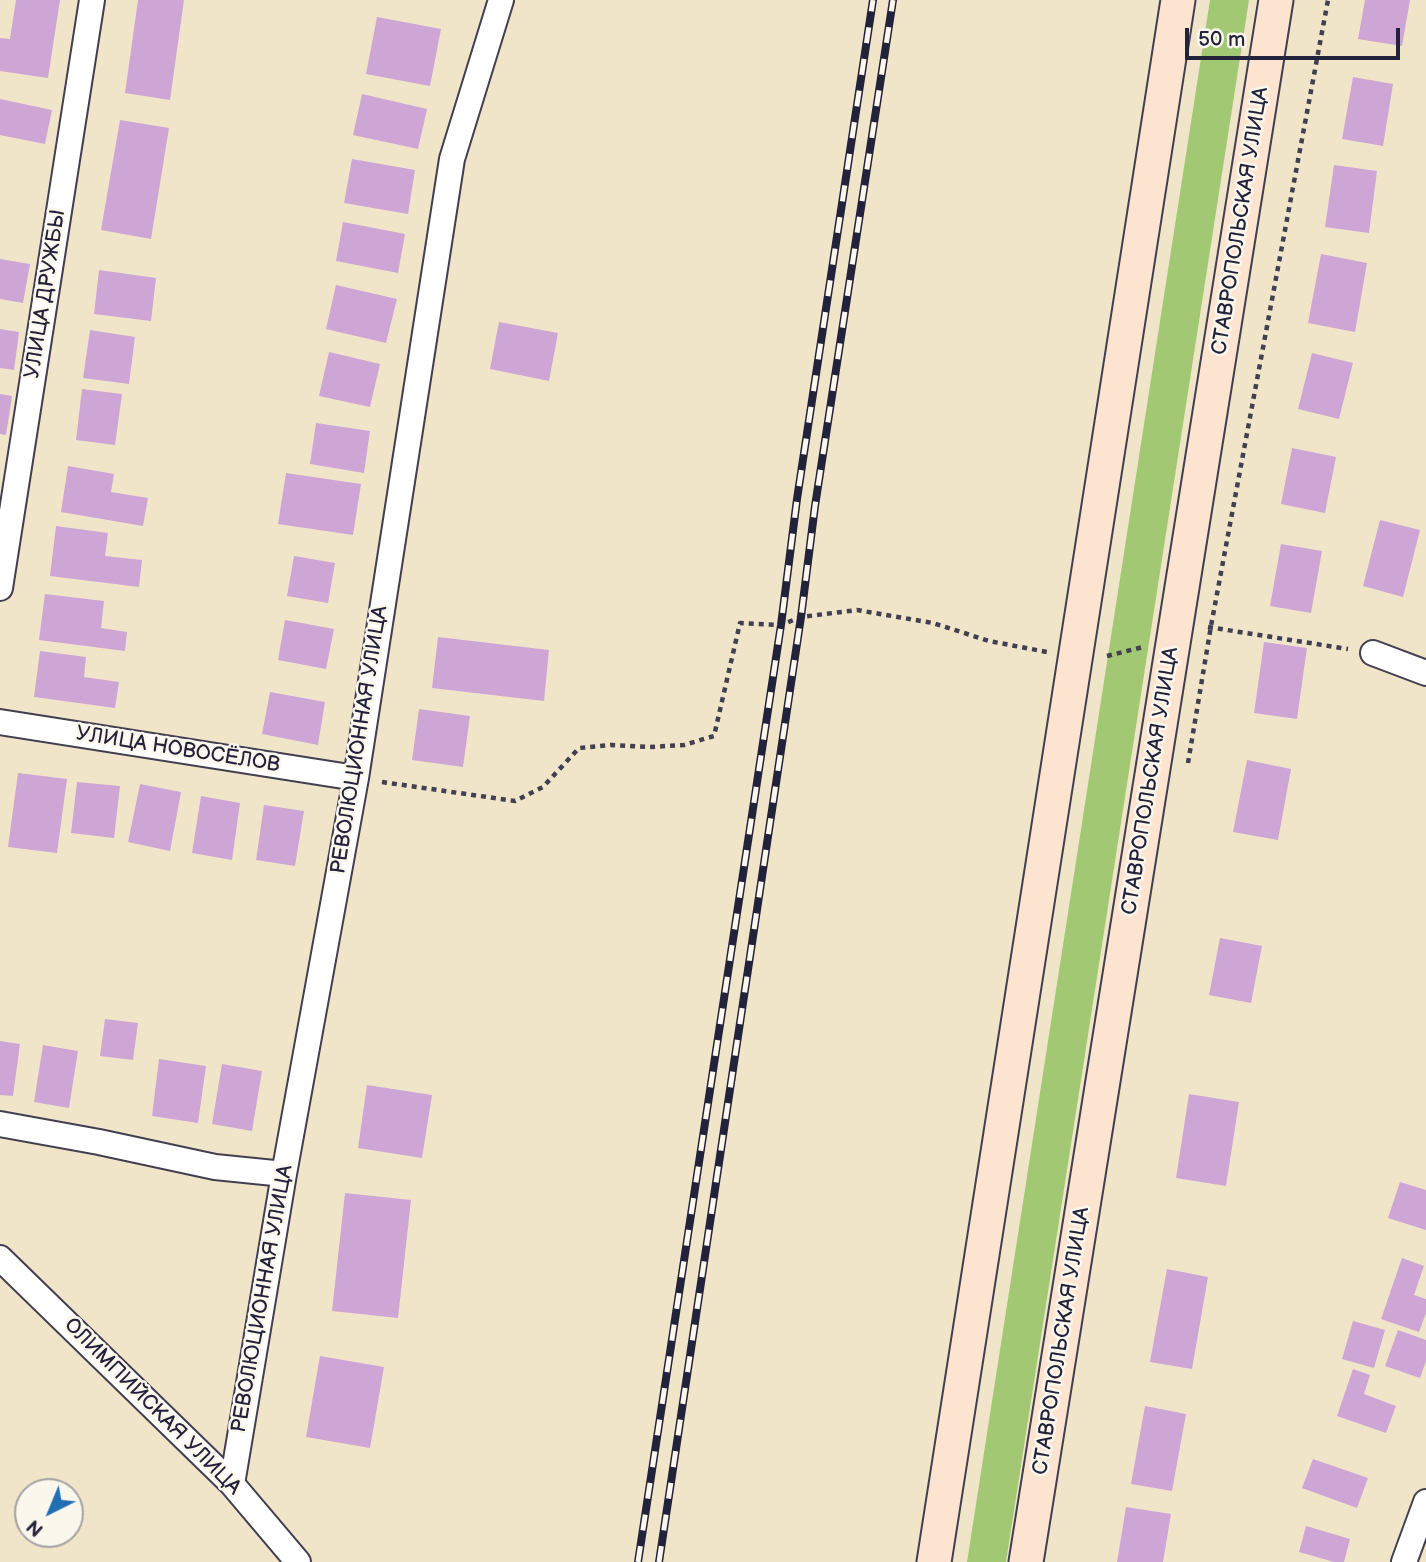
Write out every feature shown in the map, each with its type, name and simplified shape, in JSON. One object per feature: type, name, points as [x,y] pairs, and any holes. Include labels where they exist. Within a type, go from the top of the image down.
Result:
[{"type":"main road","points":[[934,1562],[1178,0]]},
{"type":"main road","name":"СТАВРОПОЛЬСКАЯ УЛИЦА","points":[[1027,1562],[1276,0]]},
{"type":"street","name":"УЛИЦА ДРУЖБЫ","points":[[0,588],[92,0]]},
{"type":"street","name":"РЕВОЛЮЦИОННАЯ УЛИЦА","points":[[232,1484],[284,1174],[356,778],[452,159],[501,0]]},
{"type":"street","points":[[1373,653],[1426,673]]},
{"type":"street","name":"УЛИЦА НОВОСЁЛОВ","points":[[0,722],[356,778]]},
{"type":"street","points":[[0,1124],[215,1167],[284,1174]]},
{"type":"street","name":"ОЛИМПИЙСКАЯ УЛИЦА","points":[[0,1258],[232,1484],[298,1562]]},
{"type":"street","points":[[1404,1562],[1426,1502]]},
{"type":"path","points":[[1188,764],[1211,626],[1328,0]]},
{"type":"path","points":[[356,778],[515,801],[543,787],[579,748],[684,745],[714,736],[740,623],[781,625],[801,617],[857,610],[933,623],[989,641],[1092,660],[1211,626],[1373,653]]},
{"type":"green space","points":[[1210,0],[1249,0],[1006,1562],[967,1562]]},
{"type":"building","points":[[16,0],[60,0],[48,78],[0,71],[0,38],[10,39]]},
{"type":"building","points":[[138,0],[184,0],[170,100],[125,93]]},
{"type":"building","points":[[1365,0],[1410,0],[1402,46],[1358,39]]},
{"type":"building","points":[[377,17],[441,29],[430,86],[366,74]]},
{"type":"building","points":[[1353,77],[1393,84],[1383,146],[1342,139]]},
{"type":"building","points":[[362,94],[427,109],[418,149],[353,135]]},
{"type":"building","points":[[0,99],[52,110],[45,144],[0,135]]},
{"type":"building","points":[[120,120],[169,128],[151,239],[101,230]]},
{"type":"building","points":[[352,159],[415,170],[408,214],[344,203]]},
{"type":"building","points":[[1334,165],[1377,171],[1369,233],[1325,227]]},
{"type":"building","points":[[343,222],[405,234],[398,273],[336,261]]},
{"type":"building","points":[[1321,254],[1367,263],[1355,332],[1308,323]]},
{"type":"building","points":[[0,259],[30,264],[23,303],[0,299]]},
{"type":"building","points":[[99,270],[156,278],[151,321],[94,314]]},
{"type":"building","points":[[336,285],[397,299],[386,343],[326,329]]},
{"type":"building","points":[[499,322],[558,333],[549,381],[490,369]]},
{"type":"building","points":[[0,329],[19,332],[14,370],[0,368]]},
{"type":"building","points":[[90,330],[135,337],[129,384],[83,378]]},
{"type":"building","points":[[329,352],[380,364],[370,407],[319,396]]},
{"type":"building","points":[[1312,353],[1353,363],[1339,419],[1298,409]]},
{"type":"building","points":[[82,389],[122,394],[115,445],[76,440]]},
{"type":"building","points":[[0,394],[12,396],[6,435],[0,434]]},
{"type":"building","points":[[316,423],[370,431],[364,473],[310,464]]},
{"type":"building","points":[[1292,448],[1336,457],[1325,513],[1281,504]]},
{"type":"building","points":[[68,466],[114,474],[111,492],[148,498],[143,526],[61,512]]},
{"type":"building","points":[[286,473],[361,484],[353,535],[278,524]]},
{"type":"building","points":[[1380,520],[1420,530],[1403,597],[1363,586]]},
{"type":"building","points":[[56,526],[108,533],[105,556],[142,560],[139,587],[50,576]]},
{"type":"building","points":[[1281,544],[1322,551],[1311,613],[1270,606]]},
{"type":"building","points":[[294,556],[335,563],[328,603],[287,596]]},
{"type":"building","points":[[45,594],[104,601],[101,628],[127,632],[125,651],[39,640]]},
{"type":"building","points":[[285,620],[334,629],[326,669],[278,660]]},
{"type":"building","points":[[438,637],[549,650],[544,701],[432,688]]},
{"type":"building","points":[[1264,642],[1307,648],[1297,719],[1254,713]]},
{"type":"building","points":[[40,651],[86,657],[84,677],[119,682],[115,708],[34,697]]},
{"type":"building","points":[[270,692],[325,702],[318,745],[262,734]]},
{"type":"building","points":[[419,709],[470,716],[463,767],[412,760]]},
{"type":"building","points":[[1247,760],[1291,769],[1278,840],[1233,832]]},
{"type":"building","points":[[18,773],[67,779],[57,853],[8,847]]},
{"type":"building","points":[[77,782],[120,786],[114,838],[71,833]]},
{"type":"building","points":[[140,784],[181,792],[170,851],[128,842]]},
{"type":"building","points":[[201,796],[240,803],[232,860],[192,853]]},
{"type":"building","points":[[264,805],[304,811],[295,866],[256,860]]},
{"type":"building","points":[[1220,938],[1262,946],[1251,1003],[1209,995]]},
{"type":"building","points":[[105,1019],[138,1023],[133,1060],[100,1056]]},
{"type":"building","points":[[0,1041],[20,1044],[13,1096],[0,1095]]},
{"type":"building","points":[[43,1045],[78,1051],[69,1108],[34,1102]]},
{"type":"building","points":[[159,1059],[206,1066],[198,1123],[152,1116]]},
{"type":"building","points":[[222,1064],[262,1071],[252,1131],[212,1124]]},
{"type":"building","points":[[367,1085],[432,1095],[422,1158],[358,1148]]},
{"type":"building","points":[[1189,1094],[1239,1102],[1226,1186],[1176,1178]]},
{"type":"building","points":[[1400,1182],[1426,1190],[1426,1230],[1388,1218]]},
{"type":"building","points":[[345,1193],[411,1200],[398,1318],[332,1311]]},
{"type":"building","points":[[1402,1258],[1424,1266],[1414,1295],[1426,1299],[1426,1313],[1419,1332],[1381,1319]]},
{"type":"building","points":[[1167,1269],[1208,1277],[1192,1369],[1150,1362]]},
{"type":"building","points":[[1353,1321],[1385,1330],[1374,1368],[1342,1359]]},
{"type":"building","points":[[1398,1330],[1426,1340],[1426,1361],[1420,1378],[1385,1366]]},
{"type":"building","points":[[320,1356],[384,1367],[370,1448],[306,1437]]},
{"type":"building","points":[[1353,1369],[1370,1375],[1364,1394],[1396,1406],[1386,1433],[1337,1416]]},
{"type":"building","points":[[1145,1406],[1186,1414],[1172,1491],[1131,1484]]},
{"type":"building","points":[[1313,1459],[1368,1478],[1357,1508],[1302,1488]]},
{"type":"building","points":[[1126,1507],[1171,1514],[1163,1562],[1117,1562]]},
{"type":"building","points":[[1306,1526],[1350,1539],[1344,1562],[1334,1562],[1299,1552]]},
{"type":"railway","points":[[638,1562],[873,0]]},
{"type":"railway","points":[[659,1562],[801,617],[815,506],[893,0]]}]
